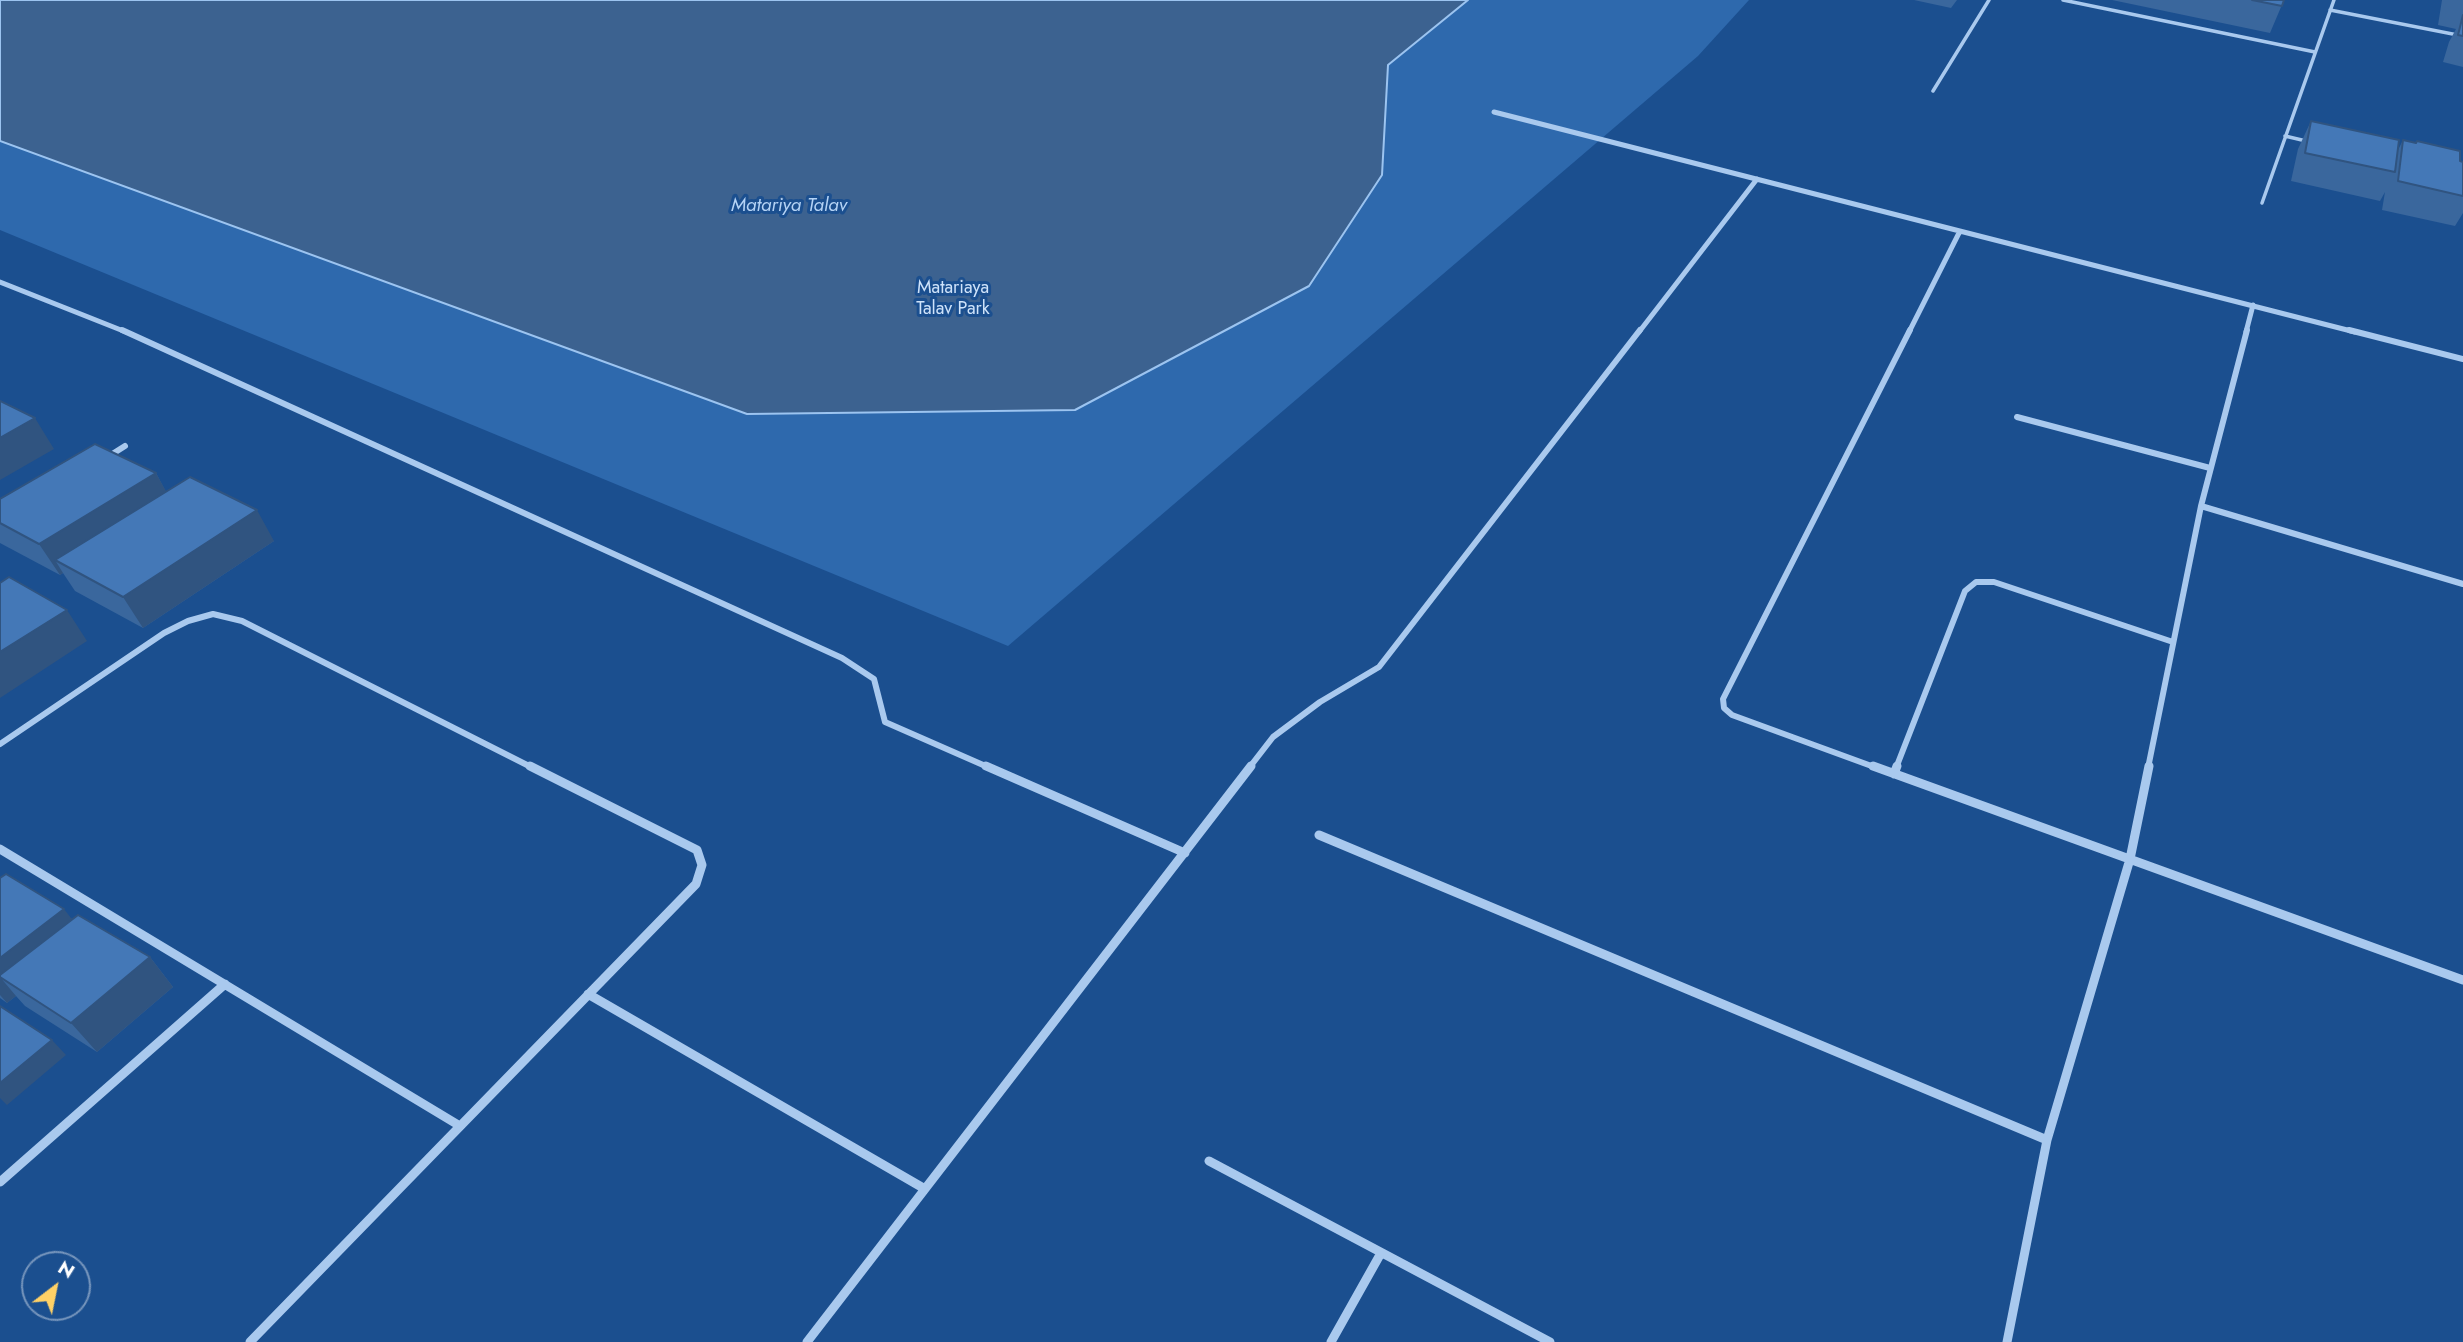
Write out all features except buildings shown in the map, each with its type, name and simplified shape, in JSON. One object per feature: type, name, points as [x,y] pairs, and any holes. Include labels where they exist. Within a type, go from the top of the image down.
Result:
[{"type":"street","points":[[1494,112],[2463,359]]},
{"type":"street","points":[[807,1342],[1273,737],[1320,702],[1379,667],[1757,179]]},
{"type":"street","points":[[1960,231],[1723,699],[1724,708],[1732,715],[2463,980]]},
{"type":"street","points":[[0,282],[122,330],[842,658],[874,679],[885,722],[892,726],[1185,853]]},
{"type":"street","points":[[2007,1342],[2047,1140],[2130,859],[2201,506],[2253,305]]},
{"type":"street","points":[[2017,417],[2210,468]]},
{"type":"street","points":[[102,460],[125,446]]},
{"type":"street","points":[[2201,506],[2463,584]]},
{"type":"street","points":[[1894,774],[1965,591],[1976,582],[1994,582],[2173,642]]},
{"type":"street","points":[[0,744],[176,626],[213,614],[242,621],[697,850],[702,865],[696,884],[250,1342]]},
{"type":"street","points":[[1319,835],[2047,1140]]},
{"type":"street","points":[[0,849],[460,1126]]},
{"type":"street","points":[[0,1182],[225,984]]},
{"type":"street","points":[[588,994],[925,1189]]},
{"type":"street","points":[[1209,1161],[1550,1342]]},
{"type":"street","points":[[1331,1342],[1381,1253]]},
{"type":"lane","points":[[1933,91],[1989,0]]},
{"type":"lane","points":[[2063,0],[2315,52]]},
{"type":"lane","points":[[2262,203],[2333,0]]},
{"type":"lane","points":[[2330,10],[2463,36]]},
{"type":"lane","points":[[2285,136],[2311,142]]},
{"type":"green space","name":"Matariya Talav","points":[[0,0],[1749,0],[1698,56],[1008,646],[0,230]]},
{"type":"water","name":"Matariya Talav","points":[[0,0],[1468,0],[1388,65],[1382,175],[1309,286],[1075,410],[747,414],[0,141]]},
{"type":"park label","name":"Matariaya Talav Park","points":[[953,299]]}]
